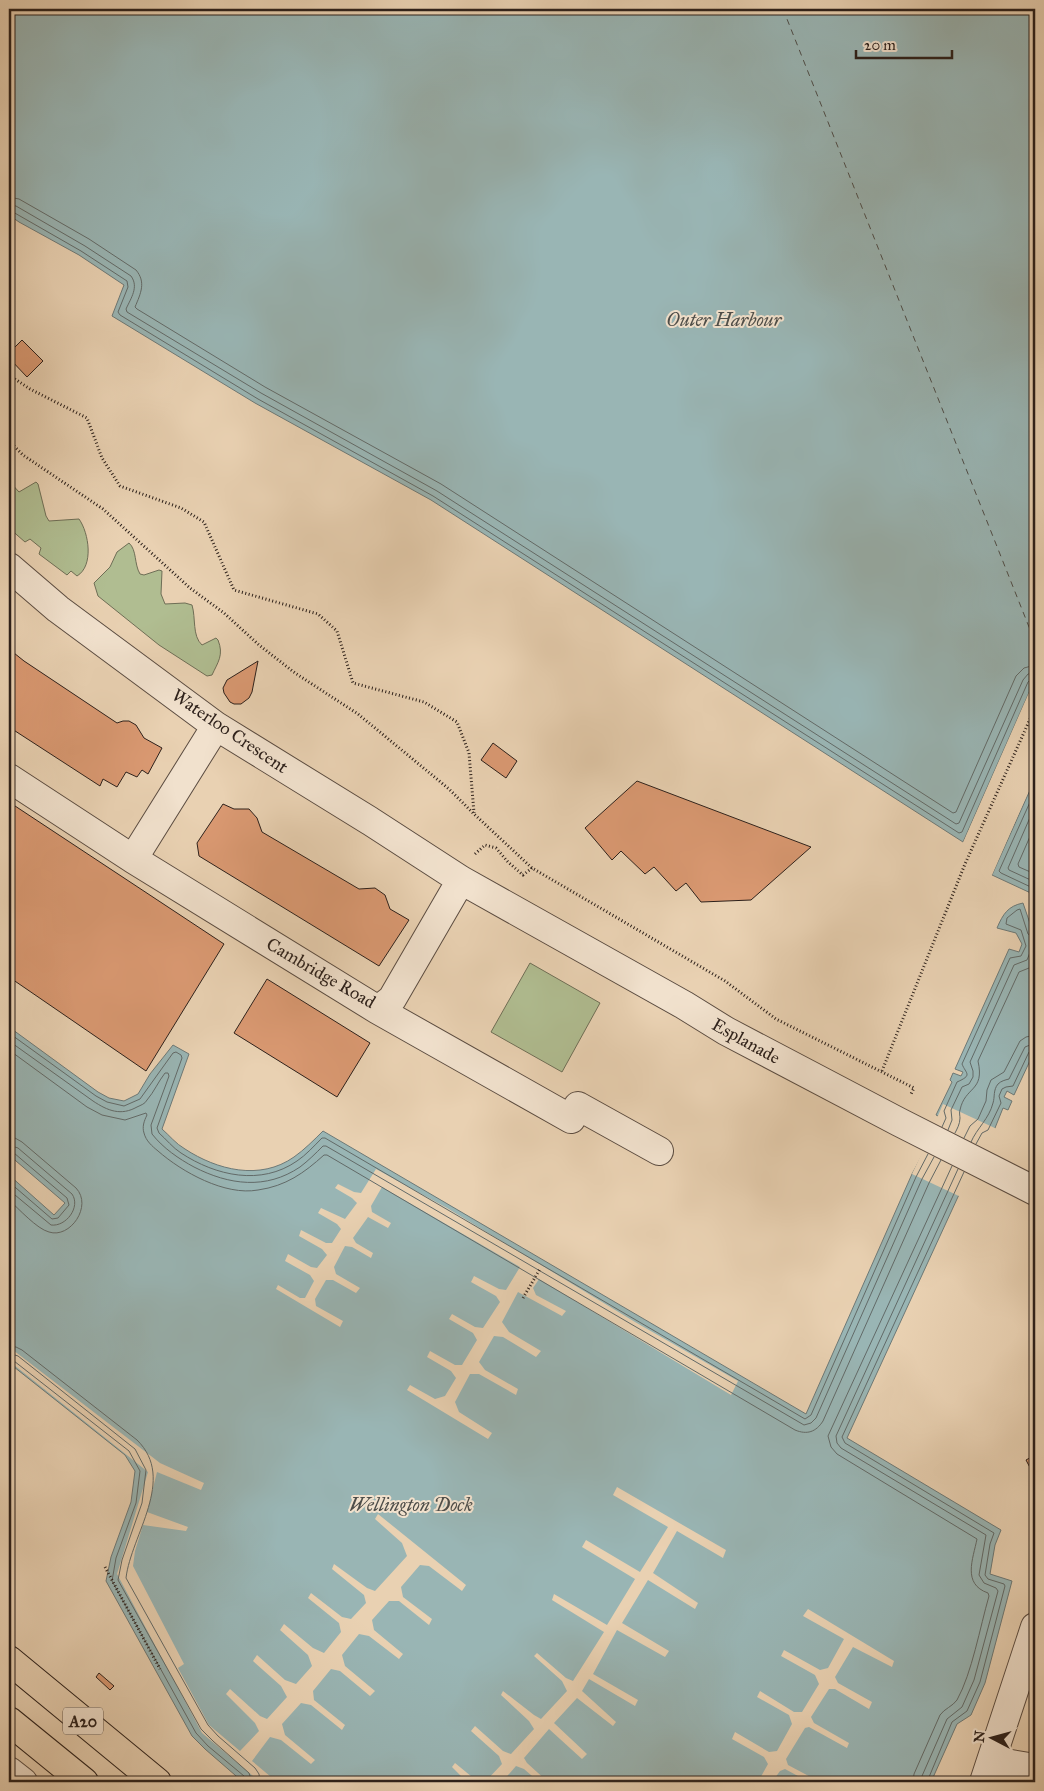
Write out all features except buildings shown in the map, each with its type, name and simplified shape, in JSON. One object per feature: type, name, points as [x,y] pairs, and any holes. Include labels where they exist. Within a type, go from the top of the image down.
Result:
[{"type":"highway","name":"A20","points":[[9,1660],[157,1782]]},
{"type":"highway","name":"A20","points":[[9,1720],[84,1782]]},
{"type":"street","name":"Waterloo Crescent","points":[[9,567],[58,609],[216,726],[370,821],[461,880]]},
{"type":"street","points":[[132,859],[216,726]]},
{"type":"street","name":"Cambridge Road","points":[[9,778],[132,859],[378,1010],[392,999],[461,880]]},
{"type":"street","name":"Esplanade","points":[[461,880],[684,1005],[726,1031],[899,1122],[1034,1190]]},
{"type":"street","points":[[378,1010],[571,1119],[578,1106],[659,1151]]},
{"type":"street","points":[[1035,1627],[988,1771],[1035,1768]]},
{"type":"street","points":[[9,1771],[23,1782]]},
{"type":"path","points":[[9,375],[30,389],[88,418],[102,458],[120,486],[181,508],[204,522],[234,590],[318,614],[337,631],[353,684],[424,702],[457,722],[469,753],[474,814]]},
{"type":"path","points":[[9,442],[23,455],[103,509],[190,588],[224,614],[259,645],[295,673],[358,714],[449,788],[532,868],[725,980],[776,1019],[806,1034]]},
{"type":"path","points":[[882,1071],[965,864],[1035,708]]},
{"type":"path","points":[[523,1298],[540,1269]]},
{"type":"path","points":[[105,1567],[160,1669]]},
{"type":"green space","points":[[9,481],[19,492],[36,482],[38,484],[49,521],[79,519],[85,532],[88,557],[86,565],[77,576],[71,571],[67,575],[39,554],[41,548],[30,539],[25,542],[9,528]]},
{"type":"green space","points":[[129,543],[132,546],[140,574],[144,575],[159,570],[162,571],[161,594],[165,604],[185,603],[192,605],[195,632],[202,645],[216,638],[218,640],[220,654],[212,675],[207,676],[159,645],[98,596],[94,583],[110,567],[117,552]]},
{"type":"green space","points":[[530,963],[600,1003],[562,1072],[491,1032]]},
{"type":"water","name":"Outer Harbour","points":[[9,9],[1035,9],[1035,679],[963,842],[431,500],[255,403],[112,316],[124,285],[79,255],[9,215]]},
{"type":"water","points":[[1035,779],[1035,895],[992,875]]},
{"type":"water","name":"Wellington Dock","points":[[1023,903],[1035,938],[1035,1050],[1014,1095],[1007,1091],[1004,1097],[1012,1101],[1008,1110],[1003,1108],[991,1138],[986,1136],[847,1438],[1001,1530],[995,1545],[990,1574],[1012,1581],[985,1683],[971,1715],[957,1724],[931,1782],[243,1782],[205,1749],[192,1736],[106,1581],[111,1557],[131,1502],[135,1471],[125,1455],[9,1363],[9,1175],[54,1215],[65,1203],[9,1155],[9,1027],[98,1092],[109,1098],[124,1101],[138,1094],[150,1074],[173,1045],[189,1054],[162,1129],[179,1145],[197,1156],[225,1167],[239,1170],[267,1169],[294,1157],[323,1131],[806,1414],[912,1174],[942,1118],[936,1115],[952,1082],[950,1080],[953,1073],[961,1076],[963,1072],[955,1069],[1009,949],[1019,952],[1022,944],[1016,933],[997,928],[1007,911],[1013,906]]},
{"type":"pier","points":[[1035,679],[1035,685],[965,843],[962,845]]},
{"type":"pier","points":[[1035,776],[992,875],[990,874]]},
{"type":"pier","points":[[943,1104],[997,1129],[992,1139],[987,1139],[961,1197],[912,1174],[938,1119]]},
{"type":"pier","points":[[376,1169],[447,1208],[635,1322],[738,1381],[731,1395],[539,1279],[533,1288],[536,1295],[566,1311],[562,1316],[518,1292],[502,1322],[509,1332],[541,1351],[536,1357],[503,1337],[494,1336],[479,1362],[485,1370],[518,1389],[516,1395],[479,1374],[470,1374],[455,1402],[459,1412],[492,1433],[488,1439],[407,1390],[410,1385],[435,1399],[445,1396],[456,1378],[451,1371],[427,1357],[430,1351],[455,1365],[462,1365],[477,1340],[473,1333],[449,1319],[452,1314],[475,1327],[483,1328],[500,1302],[496,1296],[471,1282],[474,1276],[499,1289],[506,1290],[520,1267],[382,1187],[371,1206],[372,1212],[391,1223],[388,1228],[368,1217],[353,1238],[356,1243],[373,1253],[371,1258],[352,1247],[345,1246],[334,1267],[336,1274],[360,1288],[356,1293],[333,1280],[326,1280],[315,1299],[316,1306],[343,1321],[340,1327],[276,1289],[278,1285],[300,1298],[305,1298],[314,1281],[310,1275],[285,1261],[288,1254],[311,1267],[317,1268],[327,1255],[322,1249],[299,1236],[301,1230],[326,1243],[332,1243],[341,1229],[337,1224],[318,1213],[321,1208],[345,1219],[357,1203],[335,1188],[338,1184],[354,1192],[361,1193]]},
{"type":"pier","points":[[9,1347],[160,1463],[204,1483],[201,1490],[157,1472],[147,1512],[188,1527],[186,1531],[143,1525],[135,1551],[133,1566],[184,1664],[178,1668],[209,1725],[240,1751],[259,1731],[255,1723],[226,1694],[230,1689],[260,1716],[267,1719],[287,1697],[281,1686],[253,1661],[257,1655],[285,1680],[296,1684],[312,1666],[308,1655],[280,1630],[284,1624],[313,1648],[324,1653],[341,1632],[339,1623],[308,1598],[311,1593],[342,1617],[351,1619],[366,1603],[364,1595],[332,1569],[334,1564],[367,1588],[375,1591],[407,1556],[402,1543],[375,1519],[378,1514],[466,1585],[462,1591],[429,1566],[420,1565],[401,1587],[403,1597],[432,1619],[429,1625],[399,1601],[389,1601],[372,1620],[374,1630],[403,1654],[399,1659],[369,1636],[359,1634],[342,1655],[345,1666],[375,1691],[370,1696],[340,1671],[331,1669],[313,1691],[314,1700],[345,1725],[342,1730],[311,1705],[301,1703],[282,1724],[285,1735],[315,1760],[311,1764],[281,1740],[270,1737],[252,1761],[277,1782],[260,1782],[202,1733],[117,1574],[148,1472],[9,1361]]},
{"type":"pier","points":[[617,1487],[726,1550],[723,1558],[677,1531],[653,1573],[698,1603],[695,1609],[648,1580],[622,1623],[669,1651],[665,1657],[617,1630],[593,1674],[638,1700],[635,1706],[589,1679],[582,1691],[616,1722],[613,1726],[577,1698],[554,1723],[587,1754],[582,1759],[549,1729],[524,1758],[548,1782],[539,1782],[524,1769],[516,1766],[502,1782],[485,1782],[502,1764],[499,1756],[471,1731],[475,1726],[503,1751],[511,1754],[534,1729],[529,1721],[501,1695],[503,1691],[541,1719],[567,1691],[562,1681],[534,1656],[537,1653],[566,1678],[573,1681],[604,1632],[552,1600],[554,1594],[607,1625],[635,1579],[582,1547],[586,1540],[640,1572],[668,1527],[613,1495]]},
{"type":"pier","points":[[808,1609],[894,1661],[892,1667],[853,1647],[835,1677],[838,1683],[872,1702],[869,1709],[835,1689],[829,1689],[811,1717],[814,1723],[849,1743],[847,1748],[809,1727],[805,1728],[786,1759],[788,1765],[820,1782],[809,1782],[785,1769],[780,1771],[772,1782],[758,1782],[768,1764],[764,1757],[732,1739],[735,1732],[769,1752],[777,1751],[792,1724],[789,1715],[757,1697],[760,1691],[794,1712],[802,1712],[819,1684],[815,1675],[781,1656],[784,1650],[820,1670],[828,1668],[844,1639],[803,1616]]},
{"type":"pier","points":[[455,1763],[477,1781],[481,1782],[467,1782],[452,1767]]},
{"type":"ferry route","points":[[783,9],[1035,642]]}]
